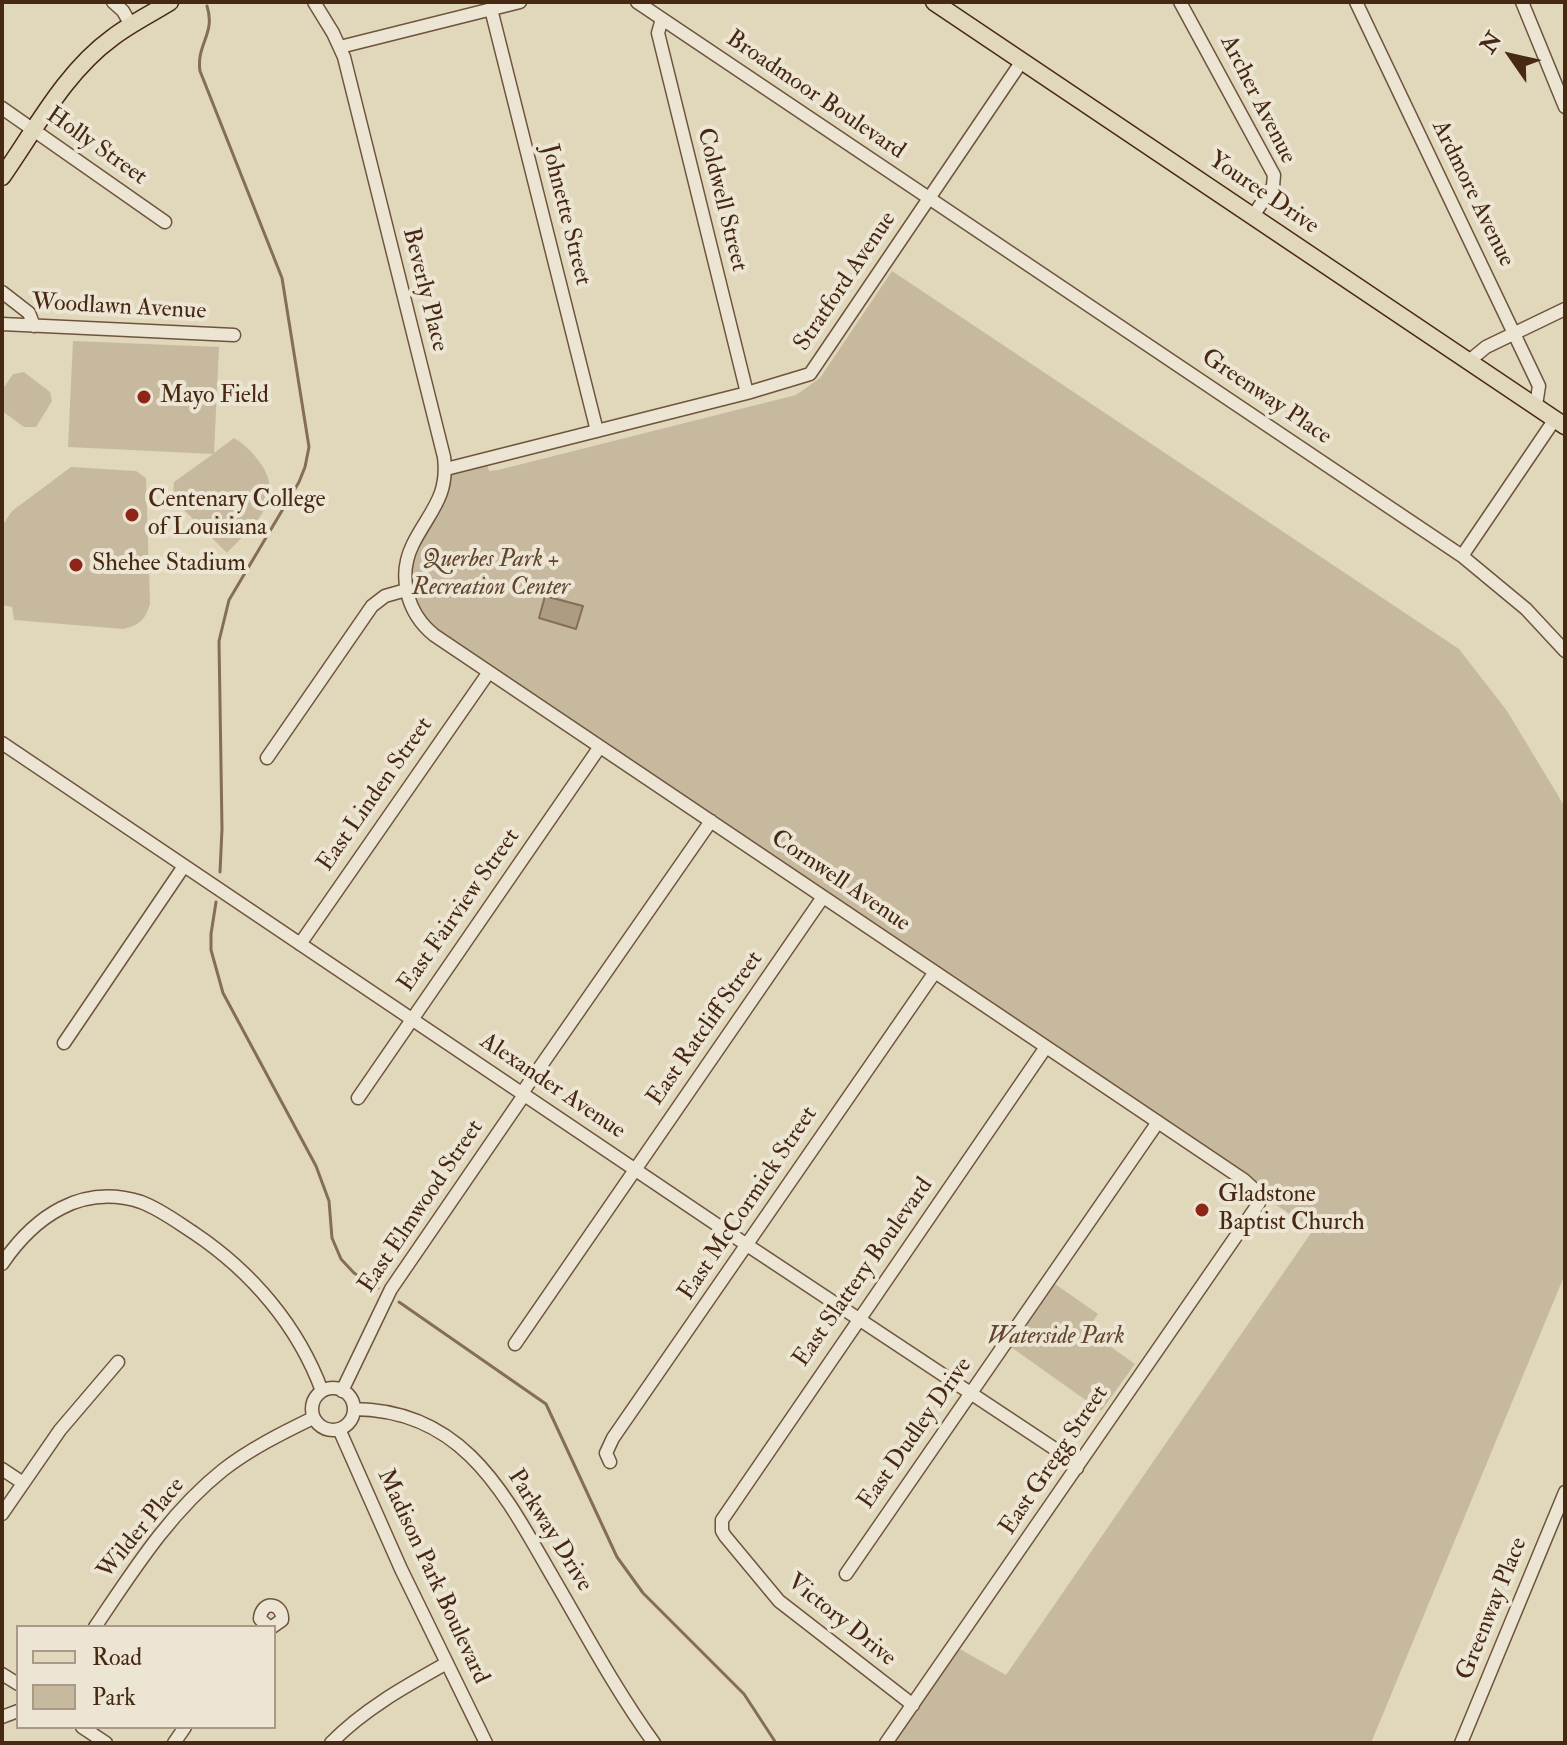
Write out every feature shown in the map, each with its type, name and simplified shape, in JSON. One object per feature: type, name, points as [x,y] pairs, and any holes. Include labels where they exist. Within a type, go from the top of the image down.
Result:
[{"type":"main road","points":[[2,177],[84,64],[112,38],[170,2]]},
{"type":"main road","name":"Youree Drive","points":[[934,2],[1560,422]]},
{"type":"street","points":[[113,2],[131,25]]},
{"type":"street","name":"Beverly Place","points":[[314,2],[340,47],[446,469]]},
{"type":"street","points":[[340,47],[520,2]]},
{"type":"street","name":"Broadmoor Boulevard","points":[[637,2],[929,199]]},
{"type":"street","name":"Archer Avenue","points":[[1180,2],[1274,175],[1273,186],[1253,216]]},
{"type":"street","name":"Ardmore Avenue","points":[[1356,2],[1539,386],[1536,405]]},
{"type":"street","points":[[1522,2],[1565,107]]},
{"type":"street","name":"Johnette Street","points":[[491,9],[597,431]]},
{"type":"street","name":"Coldwell Street","points":[[662,19],[658,33],[747,393]]},
{"type":"street","name":"Stratford Avenue","points":[[446,469],[747,393],[810,374],[1022,61]]},
{"type":"street","name":"Holly Street","points":[[2,108],[165,222]]},
{"type":"street","name":"Greenway Place","points":[[929,199],[1462,556],[1526,609],[1565,651]]},
{"type":"street","points":[[2,292],[23,307],[34,326]]},
{"type":"street","points":[[1469,361],[1486,347],[1565,309]]},
{"type":"street","name":"Woodlawn Avenue","points":[[2,324],[234,335]]},
{"type":"street","points":[[1462,556],[1560,422]]},
{"type":"street","points":[[267,758],[372,606],[385,596],[406,590],[411,547],[438,502],[446,469]]},
{"type":"street","name":"Cornwell Avenue","points":[[406,590],[415,613],[429,631],[1253,1187],[1259,1194],[1259,1201]]},
{"type":"street","name":"East Linden Street","points":[[300,944],[489,672]]},
{"type":"street","name":"Alexander Avenue","points":[[2,743],[1055,1449],[1077,1468]]},
{"type":"street","name":"East Fairview Street","points":[[358,1098],[599,748]]},
{"type":"street","name":"East Elmwood Street","points":[[342,1391],[395,1282],[711,821]]},
{"type":"street","points":[[64,1043],[184,866]]},
{"type":"street","name":"East Ratcliff Street","points":[[515,1344],[823,897]]},
{"type":"street","name":"East McCormick Street","points":[[610,1462],[606,1453],[613,1438],[935,972]]},
{"type":"street","name":"East Slattery Boulevard","points":[[722,1526],[724,1517],[1046,1047]]},
{"type":"street","name":"East Dudley Drive","points":[[846,1574],[1158,1122]]},
{"type":"street","points":[[2,1264],[27,1231],[50,1214],[75,1202],[124,1198],[156,1209],[221,1253],[258,1288],[295,1333],[308,1355],[322,1391]]},
{"type":"street","name":"East Gregg Street","points":[[886,1743],[1259,1201]]},
{"type":"street","points":[[2,1514],[65,1423],[118,1362]]},
{"type":"street","points":[[332,1388],[342,1391],[351,1399],[354,1409],[350,1420],[339,1429],[326,1429],[313,1418],[312,1405],[322,1391],[332,1388]]},
{"type":"street","name":"Parkway Drive","points":[[354,1409],[382,1409],[417,1420],[451,1439],[487,1473],[523,1524],[607,1672],[654,1743]]},
{"type":"street","name":"Wilder Place","points":[[96,1625],[153,1542],[210,1481],[246,1454],[313,1418]]},
{"type":"street","name":"Madison Park Boulevard","points":[[339,1429],[486,1743]]},
{"type":"street","points":[[2,1469],[23,1483]]},
{"type":"street","name":"Greenway Place","points":[[1461,1743],[1565,1492]]},
{"type":"street","name":"Victory Drive","points":[[722,1526],[725,1536],[772,1595],[913,1705]]},
{"type":"street","points":[[331,1743],[390,1695],[447,1663]]},
{"type":"street","points":[[85,1729],[106,1743]]},
{"type":"green space","name":"Querbes Park + Recreation Center","points":[[892,271],[1459,649],[1507,711],[1565,807],[1565,1274],[1371,1743],[892,1743],[958,1648],[1006,1675],[1313,1230],[429,631],[405,577],[446,476],[486,459],[489,471],[498,470],[796,395],[820,378]]},
{"type":"green space","name":"Mayo Field","points":[[73,341],[219,347],[214,453],[234,438],[261,464],[270,489],[263,512],[227,553],[180,506],[173,494],[174,482],[213,454],[68,447]]},
{"type":"green space","points":[[24,372],[50,392],[52,401],[36,427],[24,427],[2,411],[2,390],[13,374]]},
{"type":"green space","name":"Shehee Stadium","points":[[71,467],[136,471],[146,478],[150,604],[144,618],[134,626],[123,629],[14,620],[12,607],[2,605],[2,526],[12,511]]},
{"type":"green space","name":"Waterside Park","points":[[1055,1284],[1098,1314],[1087,1330],[1135,1364],[1101,1411],[1011,1347]]},
{"type":"shaded area","points":[[545,596],[583,606],[576,629],[539,618]]},
{"type":"waterway","points":[[207,6],[209,24],[201,53],[200,71],[282,278],[309,447],[299,482],[229,600],[219,641],[220,872]]},
{"type":"waterway","points":[[216,902],[211,950],[223,993],[316,1166],[329,1201],[332,1238],[341,1259],[354,1273],[378,1288]]},
{"type":"waterway","points":[[399,1302],[546,1404],[617,1557],[643,1593],[744,1694],[776,1743]]},
{"type":"place","name":"Mayo Field","points":[[144,397]]},
{"type":"place","name":"Centenary College of Louisiana","points":[[132,515]]},
{"type":"place","name":"Shehee Stadium","points":[[76,565]]},
{"type":"place","name":"Gladstone Baptist Church","points":[[1202,1210]]}]
